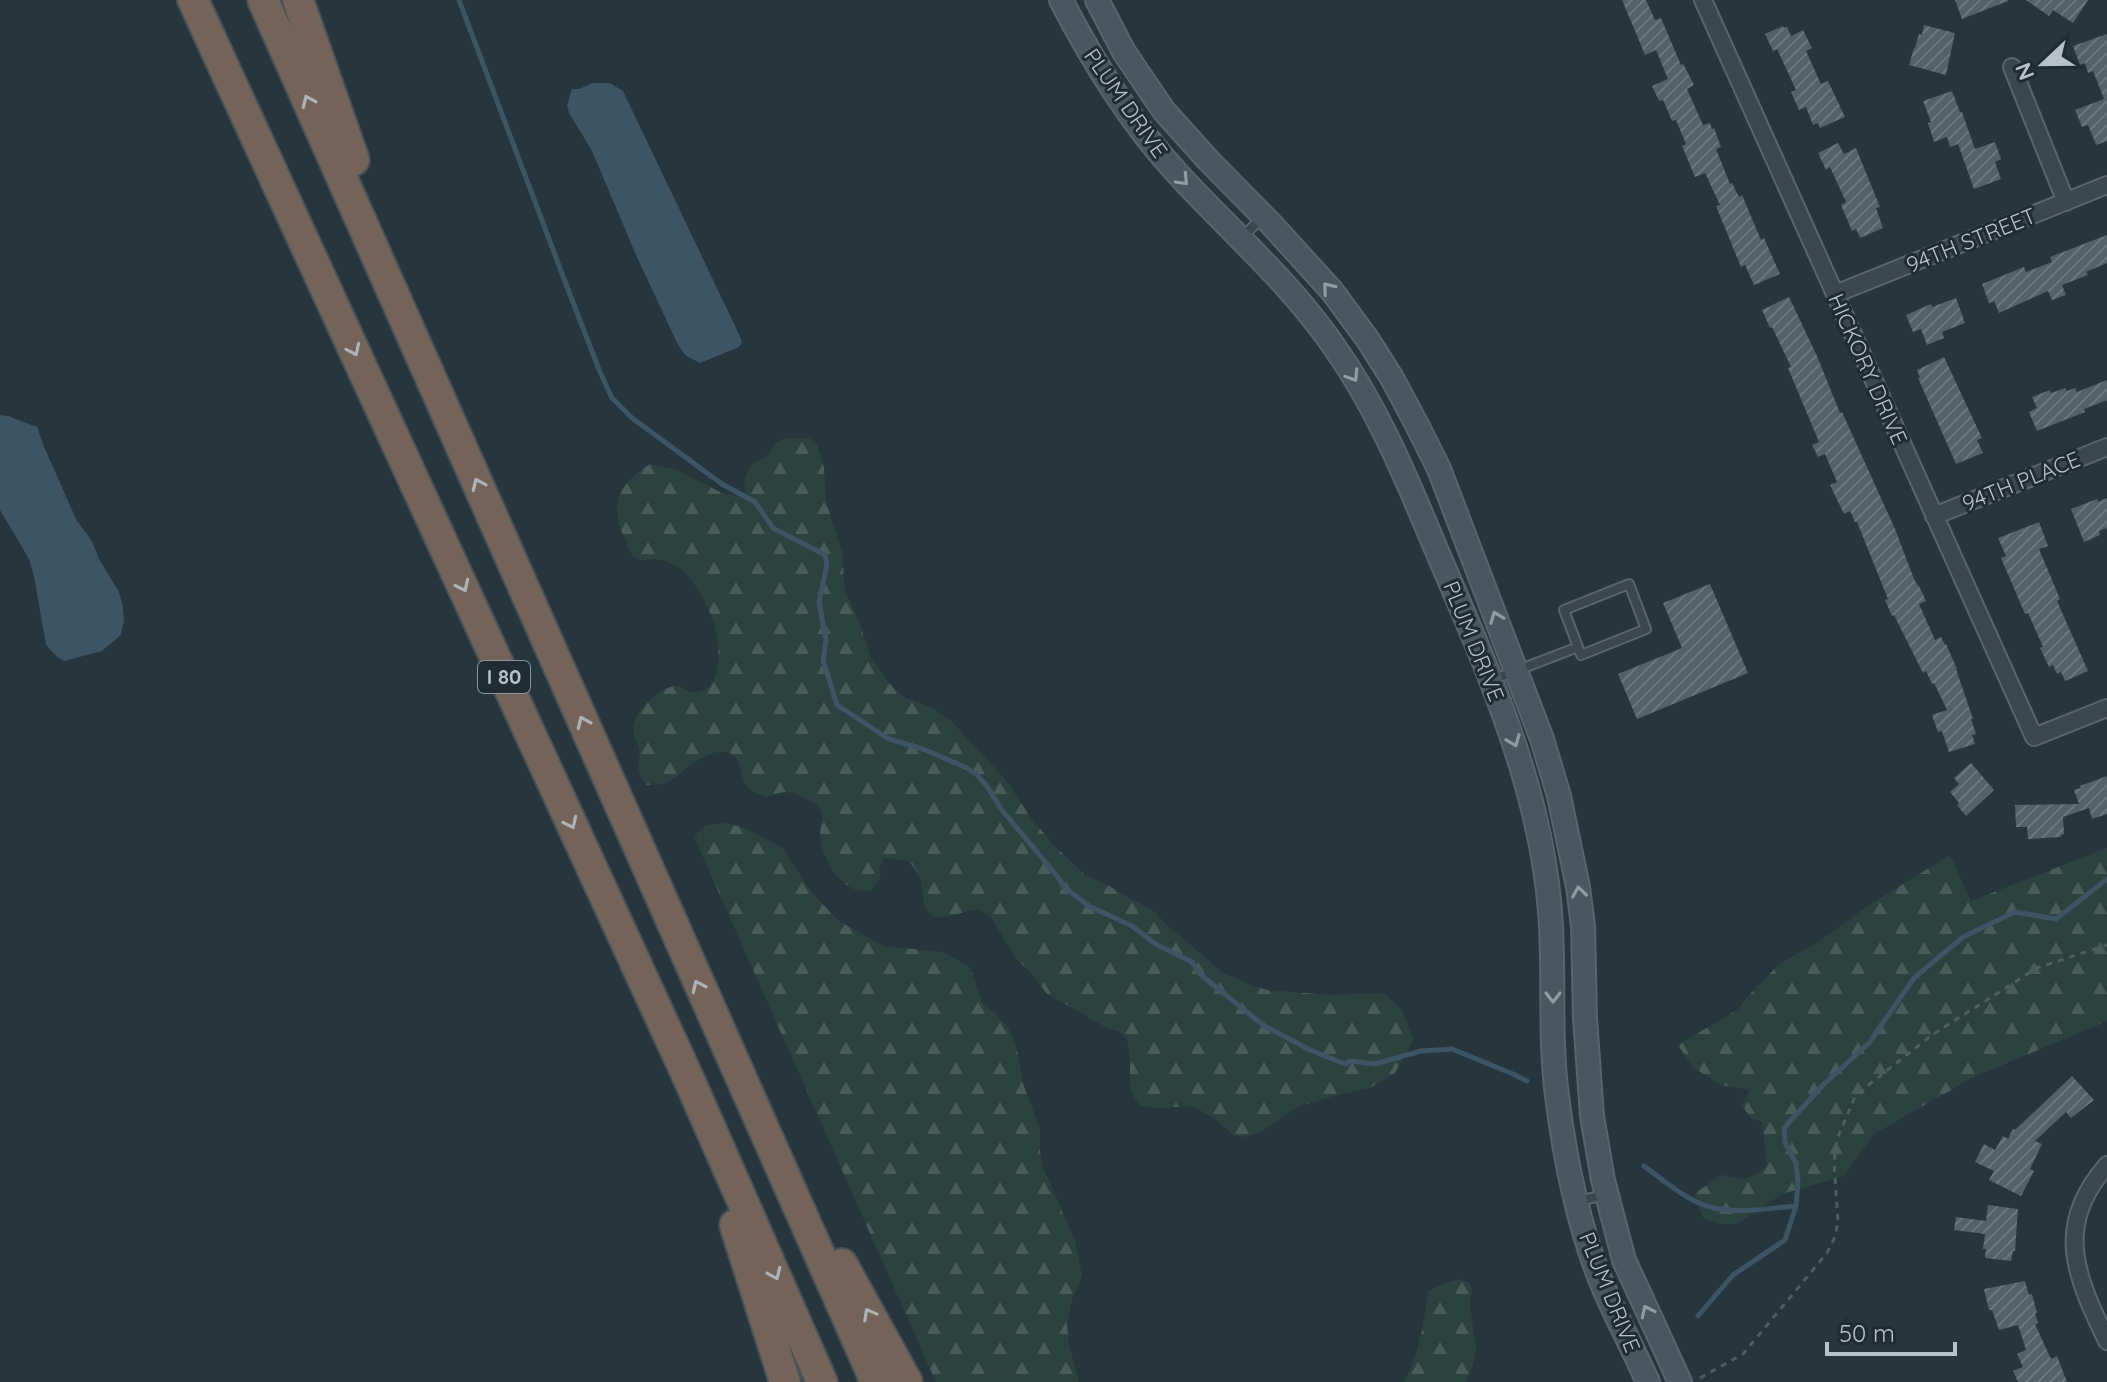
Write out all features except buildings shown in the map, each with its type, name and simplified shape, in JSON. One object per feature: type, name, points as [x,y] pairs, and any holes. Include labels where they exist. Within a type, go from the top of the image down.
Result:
[{"type":"highway","points":[[180,0],[321,279]]},
{"type":"highway","name":"I 80","points":[[193,0],[687,1075],[822,1382]]},
{"type":"highway","name":"I 80","points":[[263,0],[876,1382]]},
{"type":"highway","points":[[298,0],[420,351]]},
{"type":"highway","points":[[730,1057],[907,1382]]},
{"type":"highway","points":[[687,1075],[785,1382]]},
{"type":"street","name":"PLUM DRIVE","points":[[1061,0],[1092,58],[1128,113],[1175,171],[1305,308],[1333,344],[1378,418],[1408,482],[1519,755],[1543,852],[1552,946],[1555,1081],[1565,1150],[1585,1235],[1602,1283],[1648,1382]]},
{"type":"street","name":"PLUM DRIVE","points":[[1097,0],[1124,52],[1164,111],[1332,291],[1368,340],[1392,378],[1439,469],[1542,739],[1566,826],[1583,926],[1591,1103],[1606,1194],[1624,1260],[1680,1382]]},
{"type":"street","name":"HICKORY DRIVE","points":[[1703,0],[2034,737],[2107,708]]},
{"type":"street","points":[[2012,67],[2066,202]]},
{"type":"street","name":"94TH STREET","points":[[1835,294],[2107,185]]},
{"type":"street","name":"94TH PLACE","points":[[1934,516],[2107,447]]},
{"type":"street","points":[[2107,1165],[2092,1184],[2081,1207],[2075,1228],[2074,1253],[2078,1275],[2107,1341]]},
{"type":"lane","points":[[1240,239],[1264,216]]},
{"type":"lane","points":[[1629,584],[1646,629],[1581,655],[1578,647],[1564,610],[1629,584]]},
{"type":"lane","points":[[1491,681],[1578,647]]},
{"type":"lane","points":[[1577,1201],[1606,1194]]},
{"type":"path","points":[[1693,1382],[1743,1354],[1827,1253],[1838,1222],[1834,1162],[1837,1139],[1854,1099],[1932,1035],[2037,968],[2107,945]]},
{"type":"green space","points":[[786,438],[809,438],[817,444],[824,468],[826,501],[842,552],[845,591],[871,658],[889,683],[903,696],[936,710],[952,722],[1006,780],[1053,844],[1085,875],[1155,912],[1225,974],[1268,990],[1330,995],[1384,993],[1403,1011],[1413,1040],[1395,1073],[1370,1088],[1298,1107],[1248,1137],[1233,1135],[1193,1106],[1142,1106],[1135,1099],[1130,1086],[1127,1040],[1120,1032],[1107,1028],[1047,994],[1017,960],[990,916],[977,909],[945,917],[929,913],[919,876],[908,861],[884,858],[879,870],[881,878],[871,891],[856,890],[845,884],[834,872],[823,850],[820,809],[790,793],[781,792],[767,797],[754,792],[744,782],[737,760],[728,753],[718,752],[707,756],[663,784],[647,785],[639,774],[634,722],[648,702],[668,688],[677,686],[694,692],[706,689],[716,674],[718,642],[706,603],[686,574],[667,562],[641,560],[632,554],[617,516],[620,496],[631,479],[650,464],[678,470],[722,493],[735,496],[745,492],[749,468],[767,455],[776,443]]},
{"type":"green space","points":[[726,823],[748,829],[783,848],[812,893],[839,921],[884,946],[943,952],[971,968],[982,1003],[1007,1026],[1016,1045],[1024,1086],[1040,1129],[1042,1165],[1075,1241],[1082,1275],[1073,1295],[1067,1324],[1079,1382],[936,1382],[694,837],[706,825]]},
{"type":"green space","points":[[2107,848],[2107,1021],[1974,1077],[1874,1134],[1844,1176],[1782,1194],[1737,1224],[1720,1224],[1703,1218],[1694,1194],[1721,1175],[1746,1179],[1767,1167],[1762,1122],[1751,1118],[1742,1106],[1749,1090],[1720,1085],[1693,1067],[1678,1045],[1737,1010],[1778,965],[1950,855],[1971,901]]},
{"type":"green space","points":[[1461,1279],[1472,1288],[1470,1305],[1476,1348],[1466,1382],[1404,1382],[1417,1350],[1428,1291]]},
{"type":"water","points":[[593,83],[610,83],[623,91],[737,330],[742,342],[739,347],[700,363],[686,356],[678,345],[592,151],[569,113],[567,105],[572,89]]},
{"type":"water","points":[[0,415],[37,427],[77,521],[92,541],[119,592],[124,620],[121,635],[102,651],[64,661],[46,645],[29,559],[0,510]]},
{"type":"waterway","points":[[459,0],[612,398],[632,418],[722,484],[755,502],[773,528],[825,555],[827,565],[819,602],[826,640],[823,660],[837,705],[889,739],[923,749],[976,774],[1064,887],[1089,906],[1132,926],[1157,945],[1192,962],[1201,975],[1263,1025],[1345,1064],[1350,1061],[1375,1064],[1421,1051],[1452,1049],[1527,1081]]},
{"type":"waterway","points":[[1698,1316],[1733,1275],[1785,1240],[1796,1206],[1798,1182],[1796,1163],[1785,1143],[1784,1128],[1824,1084],[1869,1043],[1914,978],[1963,937],[2015,912],[2056,919],[2107,879]]},
{"type":"waterway","points":[[1644,1166],[1686,1196],[1714,1208],[1745,1211],[1796,1206]]}]
